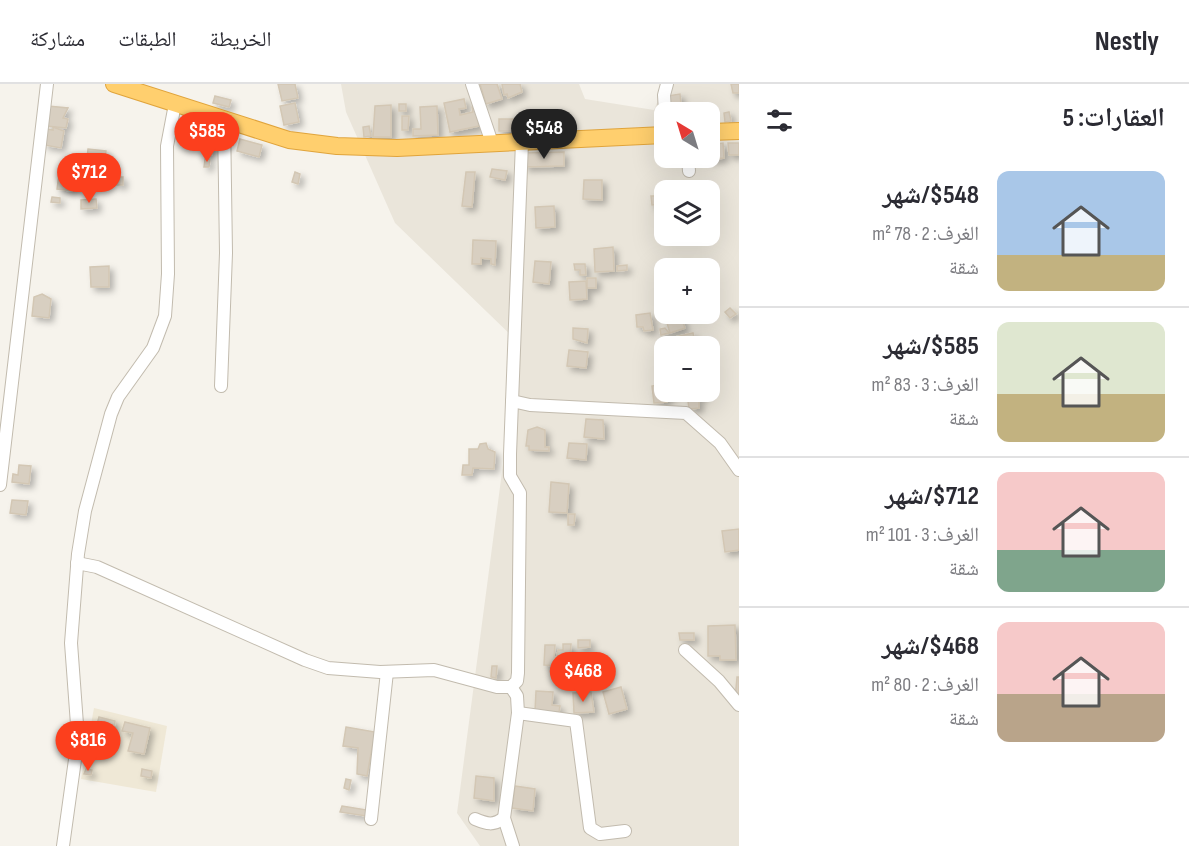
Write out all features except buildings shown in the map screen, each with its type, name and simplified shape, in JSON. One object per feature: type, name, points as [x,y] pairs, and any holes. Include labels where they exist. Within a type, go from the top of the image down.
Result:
[{"type":"highway","points":[[126,86],[289,140],[337,146],[397,148],[654,135]]},
{"type":"highway","points":[[720,132],[739,131]]},
{"type":"street","points":[[0,485],[6,399],[46,84]]},
{"type":"street","points":[[472,84],[492,143]]},
{"type":"street","points":[[664,102],[667,84]]},
{"type":"street","points":[[63,846],[78,738],[71,643],[77,562],[85,511],[111,414],[118,396],[153,348],[165,316],[168,274],[167,146],[175,104]]},
{"type":"street","points":[[221,386],[226,242],[224,119]]},
{"type":"street","points":[[77,562],[97,567],[312,663],[328,668],[387,672],[434,670],[497,687],[511,687],[517,681],[518,673],[521,515],[520,493],[510,476],[522,142]]},
{"type":"street","points":[[512,401],[530,405],[686,413],[720,443],[739,470]]},
{"type":"street","points":[[685,650],[719,681],[739,705]]},
{"type":"street","points":[[371,819],[387,672]]},
{"type":"street","points":[[511,687],[517,696],[518,713],[504,818],[513,846]]},
{"type":"street","points":[[518,713],[576,721],[591,828],[600,834],[625,831]]},
{"type":"street","points":[[475,819],[488,824],[496,823],[504,818]]},
{"type":"shaded area","points":[[341,84],[579,84],[585,99],[654,110],[654,168],[720,168],[720,102],[657,102],[665,84],[739,84],[739,846],[480,846],[457,813],[519,343],[395,223],[346,112]]},
{"type":"shaded area","points":[[94,708],[167,726],[156,792],[81,779]]}]
